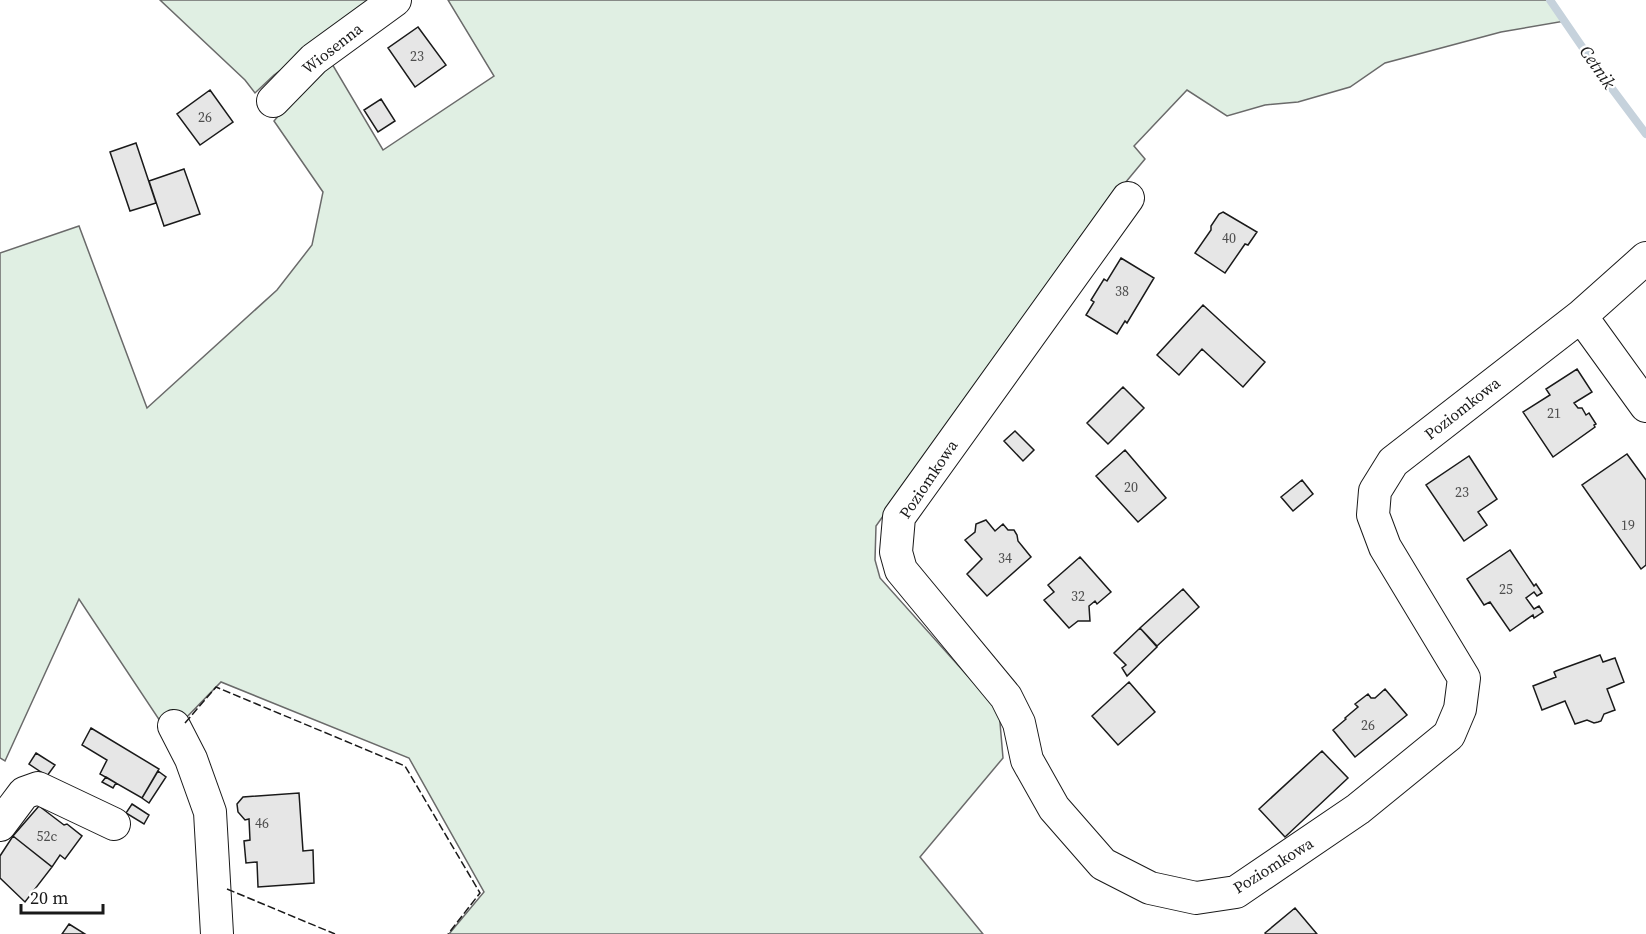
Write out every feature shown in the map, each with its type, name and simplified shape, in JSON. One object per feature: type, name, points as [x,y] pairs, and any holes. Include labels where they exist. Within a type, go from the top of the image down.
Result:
[{"type":"street","name":"Wiosenna","points":[[273,101],[314,59],[395,0]]},
{"type":"street","name":"Poziomkowa","points":[[1128,198],[899,517],[896,552],[901,570],[1006,697],[1019,723],[1027,760],[1054,808],[1103,864],[1150,888],[1196,898],[1236,892],[1358,809],[1449,735],[1460,709],[1464,678],[1385,547],[1373,515],[1375,491],[1393,462],[1581,316],[1646,258]]},
{"type":"street","points":[[1581,316],[1646,406]]},
{"type":"street","points":[[174,726],[192,759],[210,812],[217,934]]},
{"type":"street","points":[[0,825],[24,793],[38,788],[114,824]]},
{"type":"green space","points":[[160,0],[376,0],[274,75],[255,93],[245,80]]},
{"type":"green space","points":[[448,0],[1553,0],[1565,21],[1501,32],[1385,63],[1350,87],[1298,102],[1265,105],[1227,116],[1187,90],[1134,146],[1145,159],[1081,236],[876,526],[875,560],[880,578],[999,711],[1003,758],[920,857],[983,934],[449,934],[484,892],[409,758],[221,682],[182,722],[162,724],[79,599],[5,761],[0,758],[0,253],[79,226],[147,408],[277,290],[312,245],[323,192],[274,121],[328,57],[383,150],[494,76]]},
{"type":"building","points":[[418,27],[446,65],[415,87],[388,48]]},
{"type":"building","points":[[210,90],[233,122],[200,145],[177,114]]},
{"type":"building","points":[[381,99],[395,121],[378,132],[364,110]]},
{"type":"building","points":[[136,143],[156,203],[130,211],[110,152]]},
{"type":"building","points":[[184,169],[200,214],[164,226],[149,181]]},
{"type":"building","points":[[1223,212],[1257,232],[1248,245],[1245,244],[1225,273],[1195,253],[1219,214]]},
{"type":"building","points":[[1121,258],[1154,278],[1127,323],[1125,321],[1117,334],[1086,315],[1094,302],[1091,300],[1104,279],[1107,281]]},
{"type":"building","points":[[1203,305],[1265,362],[1243,387],[1202,349],[1179,375],[1157,355]]},
{"type":"building","points":[[1577,369],[1592,392],[1574,403],[1578,408],[1582,408],[1586,415],[1589,413],[1596,424],[1553,457],[1523,412],[1550,395],[1546,389]]},
{"type":"building","points":[[1123,387],[1144,408],[1108,444],[1087,423]]},
{"type":"building","points":[[1015,431],[1034,450],[1023,461],[1004,441]]},
{"type":"building","points":[[1125,450],[1166,498],[1138,522],[1096,476]]},
{"type":"building","points":[[1627,454],[1646,480],[1646,565],[1641,569],[1582,485]]},
{"type":"building","points":[[1469,456],[1497,499],[1478,512],[1487,525],[1464,541],[1426,485]]},
{"type":"building","points":[[1302,480],[1313,494],[1293,511],[1281,497]]},
{"type":"building","points":[[986,520],[995,531],[1003,524],[1008,530],[1014,530],[1018,541],[1031,557],[987,596],[967,574],[982,559],[965,540],[975,532],[976,524]]},
{"type":"building","points":[[1510,550],[1534,586],[1536,584],[1542,593],[1537,596],[1534,592],[1526,598],[1534,609],[1539,606],[1543,612],[1534,618],[1533,615],[1510,631],[1490,602],[1484,605],[1467,579]]},
{"type":"building","points":[[1080,557],[1111,592],[1097,604],[1095,601],[1089,606],[1090,621],[1078,621],[1069,628],[1044,600],[1054,592],[1048,585]]},
{"type":"building","points":[[1183,589],[1199,607],[1157,646],[1140,628]]},
{"type":"building","points":[[1140,628],[1157,647],[1127,676],[1122,668],[1126,665],[1114,653]]},
{"type":"building","points":[[1600,655],[1603,662],[1615,658],[1624,682],[1607,689],[1615,710],[1604,714],[1601,721],[1594,723],[1587,720],[1575,724],[1565,701],[1542,710],[1533,686],[1556,677],[1554,672],[1556,671]]},
{"type":"building","points":[[1129,682],[1155,712],[1118,745],[1092,716]]},
{"type":"building","points":[[1385,689],[1407,715],[1355,757],[1333,730],[1358,707],[1355,704],[1368,694],[1371,698],[1375,698]]},
{"type":"building","points":[[91,728],[159,769],[142,798],[100,774],[107,760],[82,745]]},
{"type":"building","points":[[1322,751],[1348,778],[1285,837],[1259,809]]},
{"type":"building","points":[[36,753],[55,765],[47,776],[29,764]]},
{"type":"building","points":[[158,771],[166,777],[149,803],[142,798]]},
{"type":"building","points":[[106,777],[116,783],[113,788],[102,782]]},
{"type":"building","points":[[299,793],[303,851],[313,850],[314,883],[258,887],[257,862],[246,863],[244,841],[250,840],[249,819],[245,820],[238,812],[237,804],[243,797]]},
{"type":"building","points":[[132,804],[149,815],[144,824],[126,813]]},
{"type":"building","points":[[39,806],[82,836],[65,859],[60,855],[52,867],[13,836]]},
{"type":"building","points":[[13,836],[52,867],[25,902],[0,878],[0,856]]},
{"type":"building","points":[[1295,908],[1317,934],[1265,933]]},
{"type":"building","points":[[69,924],[85,934],[62,934]]},
{"type":"waterway","name":"Cetnik","points":[[1550,0],[1646,134]]},
{"type":"fence","points":[[185,723],[216,687],[405,766],[480,893],[448,934]]},
{"type":"fence","points":[[227,889],[335,934]]}]
